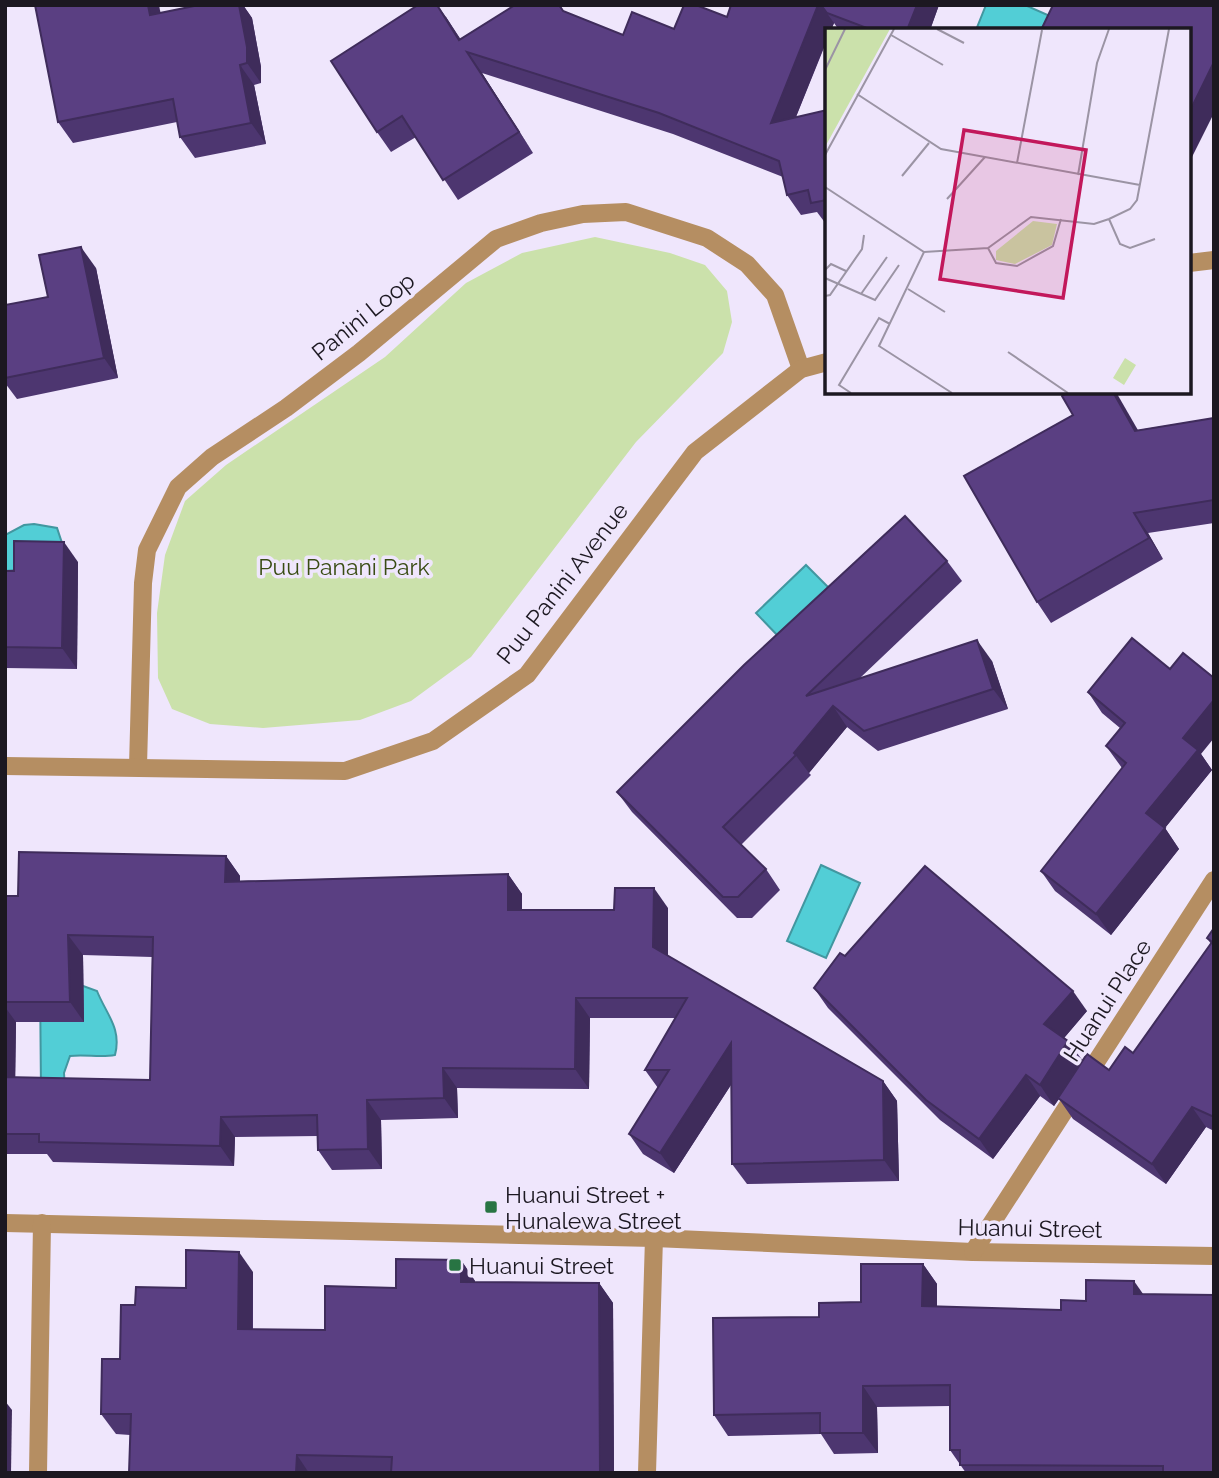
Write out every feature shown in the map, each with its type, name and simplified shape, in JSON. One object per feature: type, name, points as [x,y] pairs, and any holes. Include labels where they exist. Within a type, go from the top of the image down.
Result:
[{"type":"street","name":"Panini Loop","points":[[138,766],[143,583],[147,550],[178,487],[212,457],[286,408],[359,353],[496,239],[541,223],[583,214],[626,212],[707,238],[747,264],[775,295],[801,369]]},
{"type":"street","points":[[1191,263],[1214,260]]},
{"type":"street","name":"Puu Panini Avenue","points":[[5,766],[345,771],[433,741],[527,675],[695,452],[801,369],[825,363]]},
{"type":"street","name":"Huanui Place","points":[[973,1252],[1214,880]]},
{"type":"street","name":"Huanui Street","points":[[5,1223],[654,1238],[973,1252],[1214,1256]]},
{"type":"street","points":[[38,1473],[42,1223]]},
{"type":"street","points":[[647,1473],[654,1238]]},
{"type":"green space","name":"Puu Panani Park","points":[[595,237],[670,253],[705,265],[727,291],[732,322],[723,353],[636,442],[471,657],[411,701],[360,720],[263,728],[210,724],[172,709],[158,678],[157,613],[165,555],[185,501],[226,465],[385,357],[466,283],[522,253]]},
{"type":"water","points":[[986,5],[1025,5],[1059,20],[1056,28],[977,28]]},
{"type":"water","points":[[24,525],[57,528],[64,549],[16,570],[5,571],[5,535]]},
{"type":"water","points":[[806,565],[831,590],[780,638],[756,613]]},
{"type":"water","points":[[821,865],[860,883],[826,958],[787,941]]},
{"type":"water","points":[[53,975],[97,991],[115,1029],[117,1045],[115,1055],[70,1056],[64,1073],[65,1089],[41,1090],[40,980]]},
{"type":"building","points":[[35,5],[148,5],[150,15],[199,5],[239,5],[247,47],[247,63],[240,65],[251,123],[180,137],[173,99],[58,122]]},
{"type":"building","points":[[418,5],[437,5],[459,40],[515,5],[559,5],[563,11],[623,35],[632,12],[674,29],[684,5],[696,5],[727,17],[731,5],[818,5],[771,123],[825,110],[825,200],[811,203],[808,190],[787,195],[779,161],[659,113],[467,52],[519,132],[443,180],[402,116],[377,132],[331,61]]},
{"type":"building","points":[[821,5],[917,5],[908,28],[867,28],[827,13]]},
{"type":"building","points":[[1053,5],[1214,5],[1214,62],[1191,109],[1191,28],[1042,28]]},
{"type":"building","points":[[81,247],[104,358],[5,378],[5,305],[48,297],[39,255]]},
{"type":"building","points":[[1114,394],[1135,431],[1214,418],[1214,500],[1134,513],[1149,538],[1037,602],[964,476],[1073,415],[1062,396]]},
{"type":"building","points":[[905,516],[947,561],[806,696],[977,640],[993,689],[864,731],[833,706],[794,753],[796,755],[723,827],[766,869],[738,897],[723,897],[617,792],[744,665]]},
{"type":"building","points":[[14,541],[64,542],[62,648],[5,647],[5,571],[14,571]]},
{"type":"building","points":[[1132,638],[1170,669],[1183,653],[1214,678],[1214,700],[1183,738],[1198,750],[1146,813],[1165,828],[1096,914],[1041,871],[1126,763],[1106,746],[1125,723],[1088,692]]},
{"type":"building","points":[[19,852],[226,856],[225,882],[508,874],[508,910],[614,910],[615,888],[654,888],[653,947],[883,1081],[884,1160],[732,1164],[731,1043],[660,1153],[629,1134],[669,1070],[645,1070],[687,998],[576,998],[575,1069],[443,1068],[444,1098],[367,1100],[368,1149],[318,1150],[317,1115],[221,1117],[220,1146],[39,1142],[39,1134],[5,1134],[5,1077],[150,1080],[153,937],[68,935],[70,1002],[5,1002],[5,896],[18,896]]},
{"type":"building","points":[[925,866],[1073,991],[1044,1024],[1068,1041],[1040,1085],[1026,1075],[979,1139],[926,1100],[814,988],[840,953],[845,956]]},
{"type":"building","points":[[1214,928],[1214,1117],[1192,1107],[1152,1164],[1058,1098],[1087,1054],[1109,1070],[1125,1047],[1133,1053],[1212,942],[1207,938]]},
{"type":"building","points":[[186,1250],[239,1252],[238,1329],[325,1330],[325,1286],[396,1288],[396,1259],[461,1260],[461,1282],[599,1283],[600,1473],[391,1473],[392,1457],[297,1455],[296,1473],[129,1473],[131,1414],[101,1414],[102,1359],[120,1359],[121,1305],[135,1305],[136,1287],[186,1288]]},
{"type":"building","points":[[861,1264],[923,1264],[922,1306],[1061,1310],[1061,1300],[1086,1301],[1086,1280],[1134,1281],[1134,1294],[1214,1295],[1214,1473],[1163,1473],[1163,1466],[960,1465],[960,1450],[950,1450],[950,1385],[863,1386],[863,1433],[820,1433],[820,1413],[714,1415],[713,1318],[819,1317],[819,1303],[861,1302]]},
{"type":"place","name":"Huanui Street + Hunalewa Street","points":[[491,1207]]},
{"type":"place","name":"Huanui Street","points":[[455,1265]]}]
